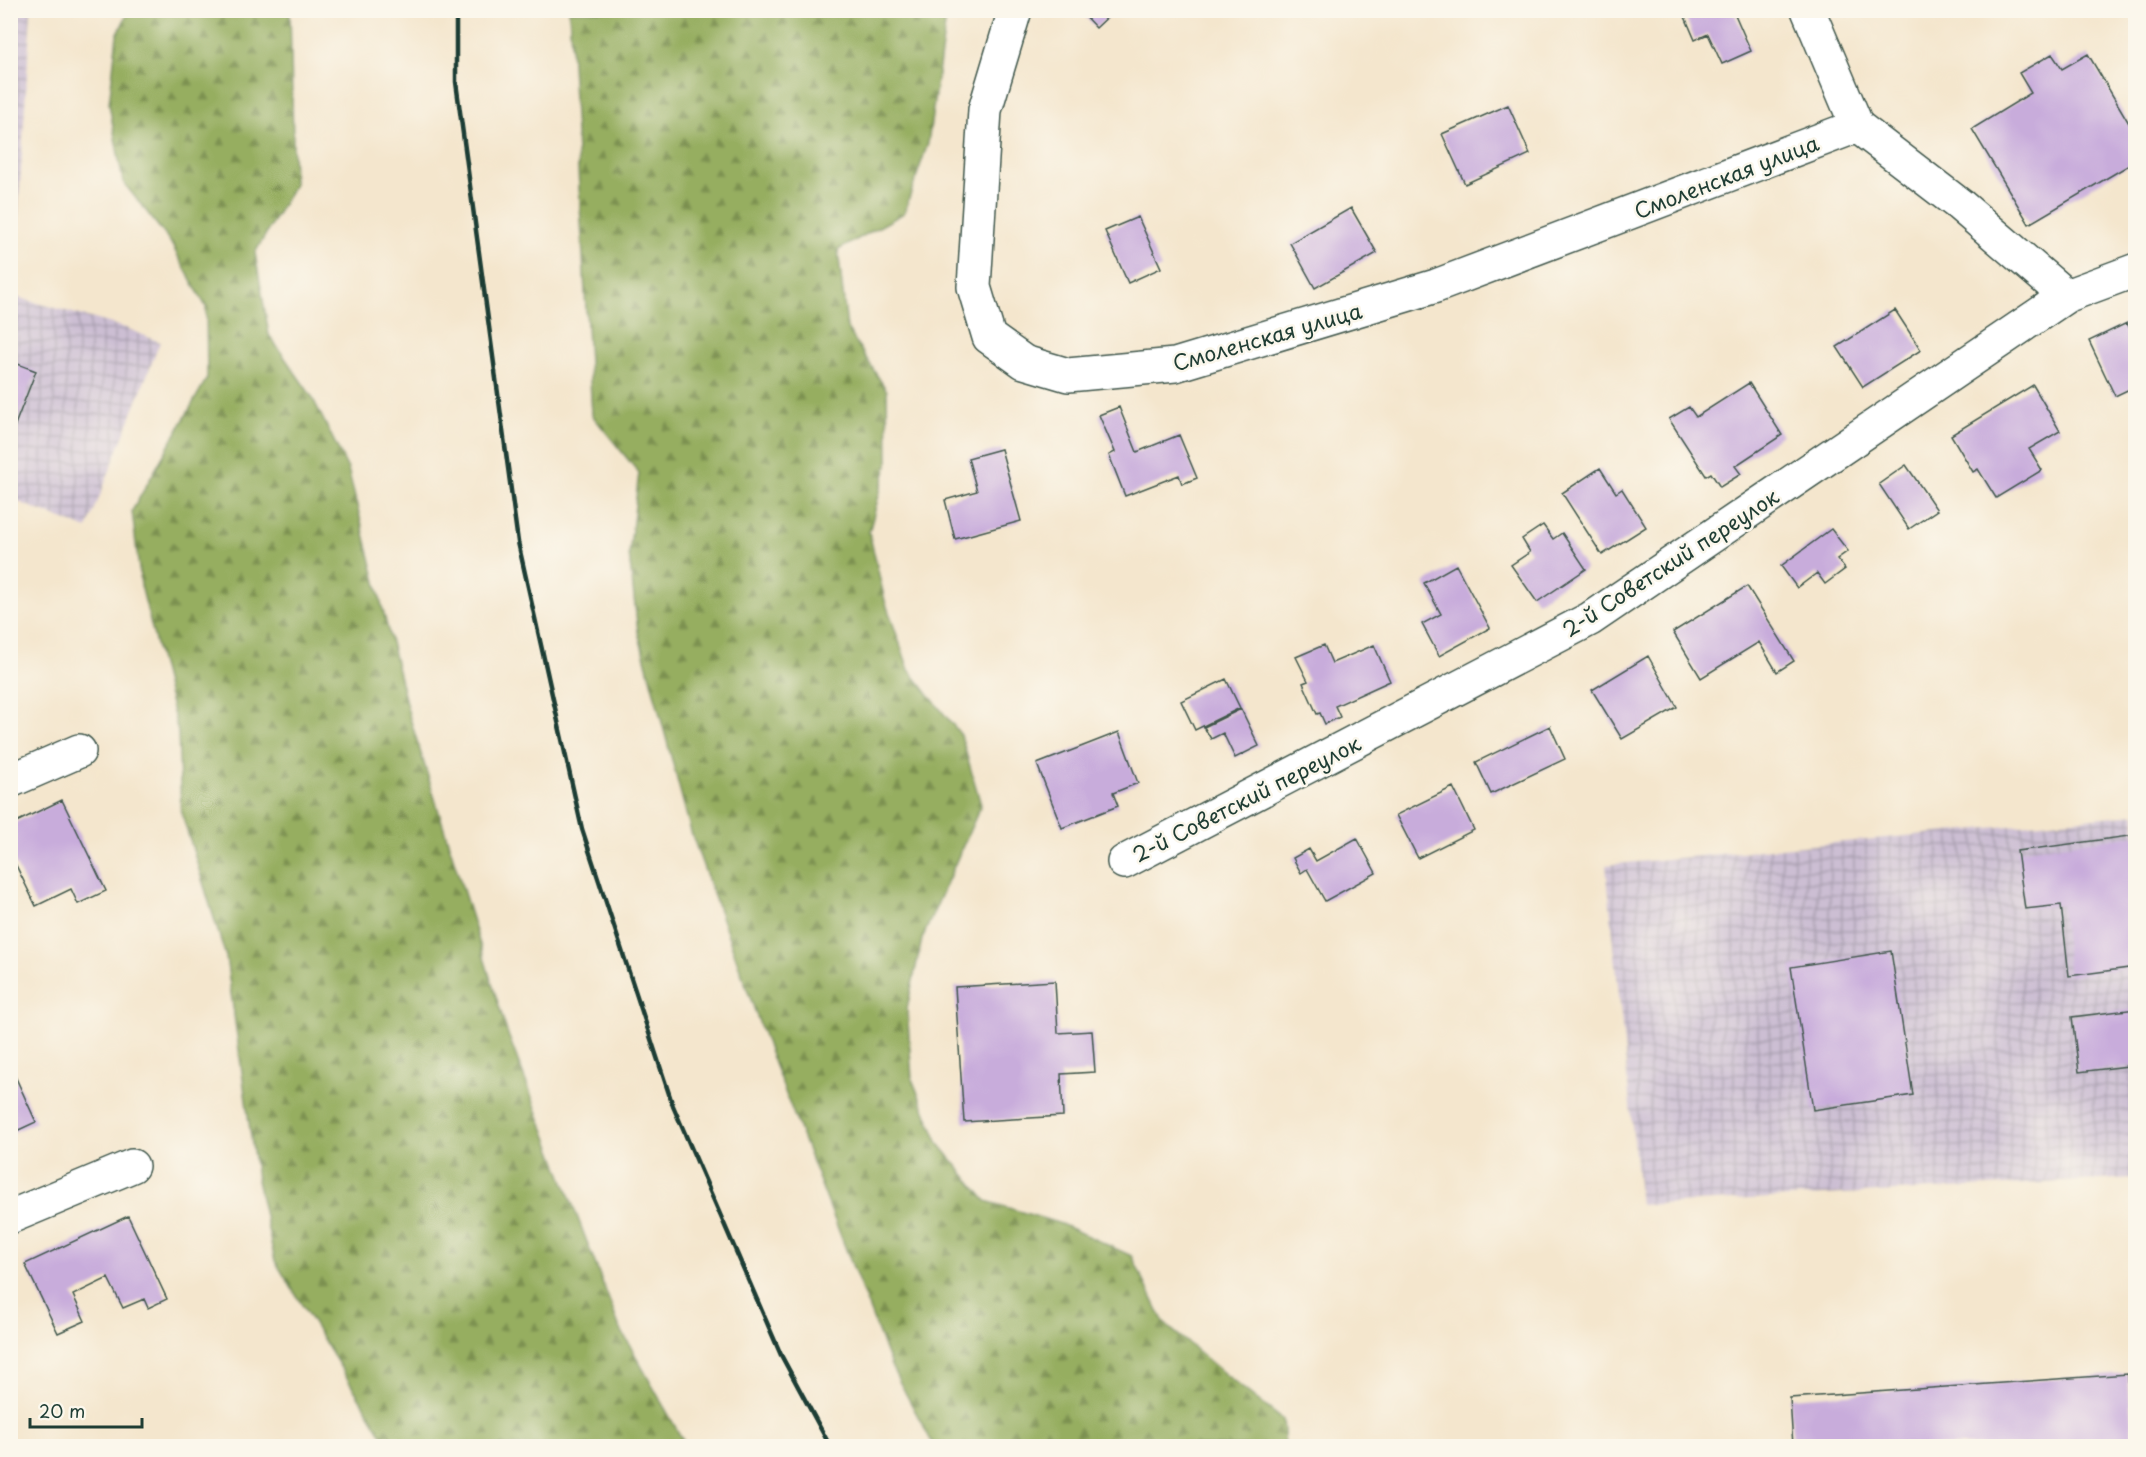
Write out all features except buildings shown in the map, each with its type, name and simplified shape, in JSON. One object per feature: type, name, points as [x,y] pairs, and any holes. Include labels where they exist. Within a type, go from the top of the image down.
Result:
[{"type":"street","name":"Смоленская улица","points":[[1015,10],[985,110],[974,287],[989,337],[1024,362],[1068,375],[1175,365],[1436,286],[1857,126]]},
{"type":"street","points":[[1808,10],[1857,126],[1960,205],[2066,296]]},
{"type":"street","name":"2-й Советский переулок","points":[[1124,862],[1590,619],[2066,296],[2136,270]]},
{"type":"street","points":[[10,781],[79,751]]},
{"type":"street","points":[[10,1217],[132,1166]]},
{"type":"shaded area","points":[[10,11],[31,11],[13,296],[126,328],[160,342],[87,529],[11,499]]},
{"type":"shaded area","points":[[2135,814],[2135,1178],[1640,1205],[1606,865]]},
{"type":"green space","points":[[129,11],[290,11],[294,185],[255,253],[269,335],[312,397],[348,469],[409,715],[507,1032],[619,1326],[686,1446],[389,1446],[275,1261],[257,1180],[226,957],[181,811],[178,732],[141,585],[132,511],[207,378],[206,307],[169,240],[123,182],[109,104],[117,35]]},
{"type":"green space","points":[[569,11],[947,11],[928,143],[904,213],[838,250],[847,328],[887,391],[888,462],[869,532],[885,601],[909,670],[961,735],[981,805],[922,939],[907,1008],[912,1079],[939,1144],[986,1201],[1061,1224],[1132,1256],[1164,1323],[1283,1420],[1285,1446],[934,1446],[892,1368],[770,1053],[691,832],[638,632],[629,554],[639,473],[592,415]]},
{"type":"railway","points":[[456,10],[456,82],[518,542],[582,829],[673,1106],[781,1355],[830,1446]]}]
